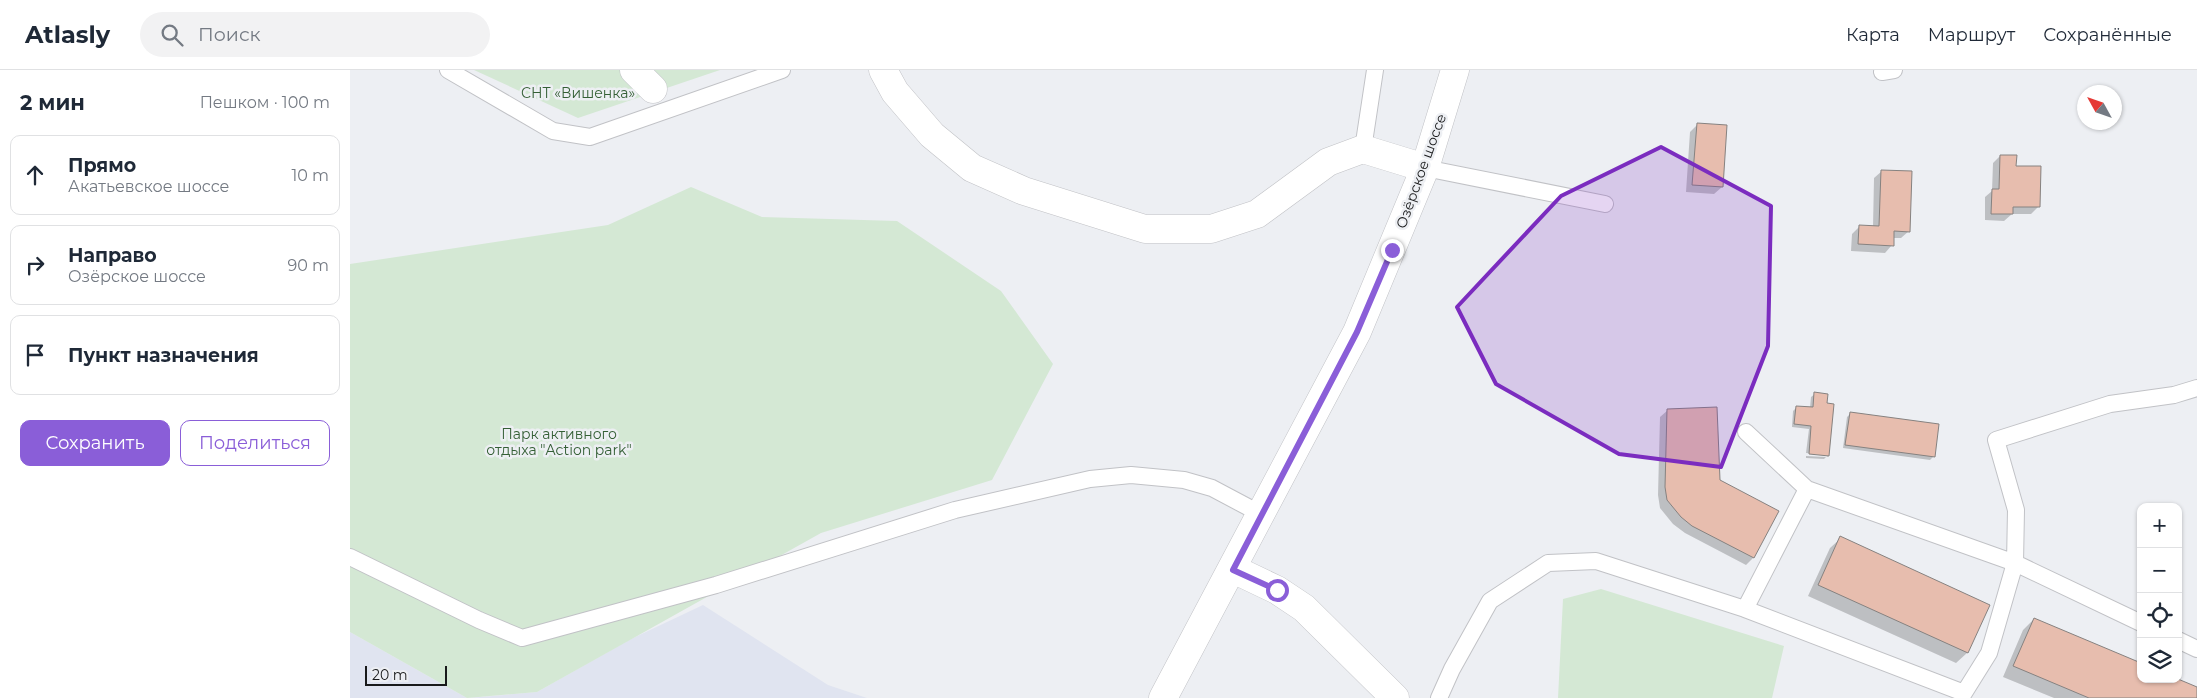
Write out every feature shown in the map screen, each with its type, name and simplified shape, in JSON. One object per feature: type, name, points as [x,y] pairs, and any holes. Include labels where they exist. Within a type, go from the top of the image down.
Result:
[{"type":"main road","points":[[634,70],[653,89]]},
{"type":"main road","points":[[883,70],[895,92],[932,135],[972,168],[1024,191],[1145,229],[1211,229],[1257,214],[1328,162],[1364,149],[1425,168]]},
{"type":"main road","name":"Озёрское шоссе","points":[[1163,698],[1233,570],[1357,332],[1425,168],[1455,70]]},
{"type":"main road","points":[[1233,570],[1277,590],[1304,608],[1395,698]]},
{"type":"lane","points":[[448,70],[553,130],[590,137],[782,70]]},
{"type":"lane","points":[[1364,149],[1376,70]]},
{"type":"lane","points":[[1425,168],[1605,204]]},
{"type":"lane","points":[[1439,698],[1452,669],[1490,601],[1548,563],[1596,561],[1745,609],[1971,695],[1989,653],[2015,563],[2016,510],[1996,440],[2110,404],[2174,395],[2197,388]]},
{"type":"lane","points":[[1746,432],[1807,489],[2015,563],[2137,621]]},
{"type":"lane","points":[[350,557],[478,620],[522,638],[716,585],[955,510],[1090,479],[1131,475],[1184,480],[1212,488],[1262,514]]},
{"type":"lane","points":[[1745,609],[1807,489]]},
{"type":"lane","points":[[2182,642],[2197,649]]},
{"type":"highlighted area","points":[[1661,147],[1771,206],[1768,346],[1721,467],[1619,454],[1496,384],[1457,307],[1561,196]]},
{"type":"shaded area","points":[[703,605],[828,685],[867,698],[469,698],[537,692],[631,639]]},
{"type":"shaded area","points":[[350,632],[467,698],[350,698]]},
{"type":"green space","name":"СНТ «Вишенка»","points":[[474,70],[720,70],[578,118]]},
{"type":"green space","name":"Парк активного отдыха \"Action park\"","points":[[691,187],[762,217],[897,221],[1001,291],[1053,364],[992,480],[821,533],[537,692],[467,698],[350,632],[350,264],[608,225]]},
{"type":"green space","points":[[1601,589],[1784,646],[1772,698],[1558,698],[1563,599]]},
{"type":"building","points":[[1697,123],[1727,125],[1723,187],[1692,185]]},
{"type":"building","points":[[2000,155],[2017,155],[2016,166],[2041,166],[2040,207],[2013,207],[2013,214],[1991,214],[1992,189],[1999,189]]},
{"type":"building","points":[[1881,170],[1912,171],[1910,232],[1894,231],[1894,246],[1858,244],[1859,225],[1879,226]]},
{"type":"building","points":[[1814,392],[1828,394],[1827,403],[1834,404],[1829,456],[1809,454],[1811,426],[1794,424],[1796,406],[1813,407]]},
{"type":"building","points":[[1717,407],[1720,480],[1779,511],[1754,558],[1692,526],[1681,517],[1667,500],[1665,487],[1667,409]]},
{"type":"building","points":[[1850,412],[1939,424],[1935,457],[1845,445]]},
{"type":"building","points":[[1840,536],[1990,605],[1968,653],[1818,585]]},
{"type":"building","points":[[2034,618],[2137,661],[2137,683],[2182,683],[2182,681],[2197,687],[2197,698],[2089,698],[2013,666]]},
{"type":"route","points":[[1277,590],[1233,570],[1357,332],[1392,250]]}]
